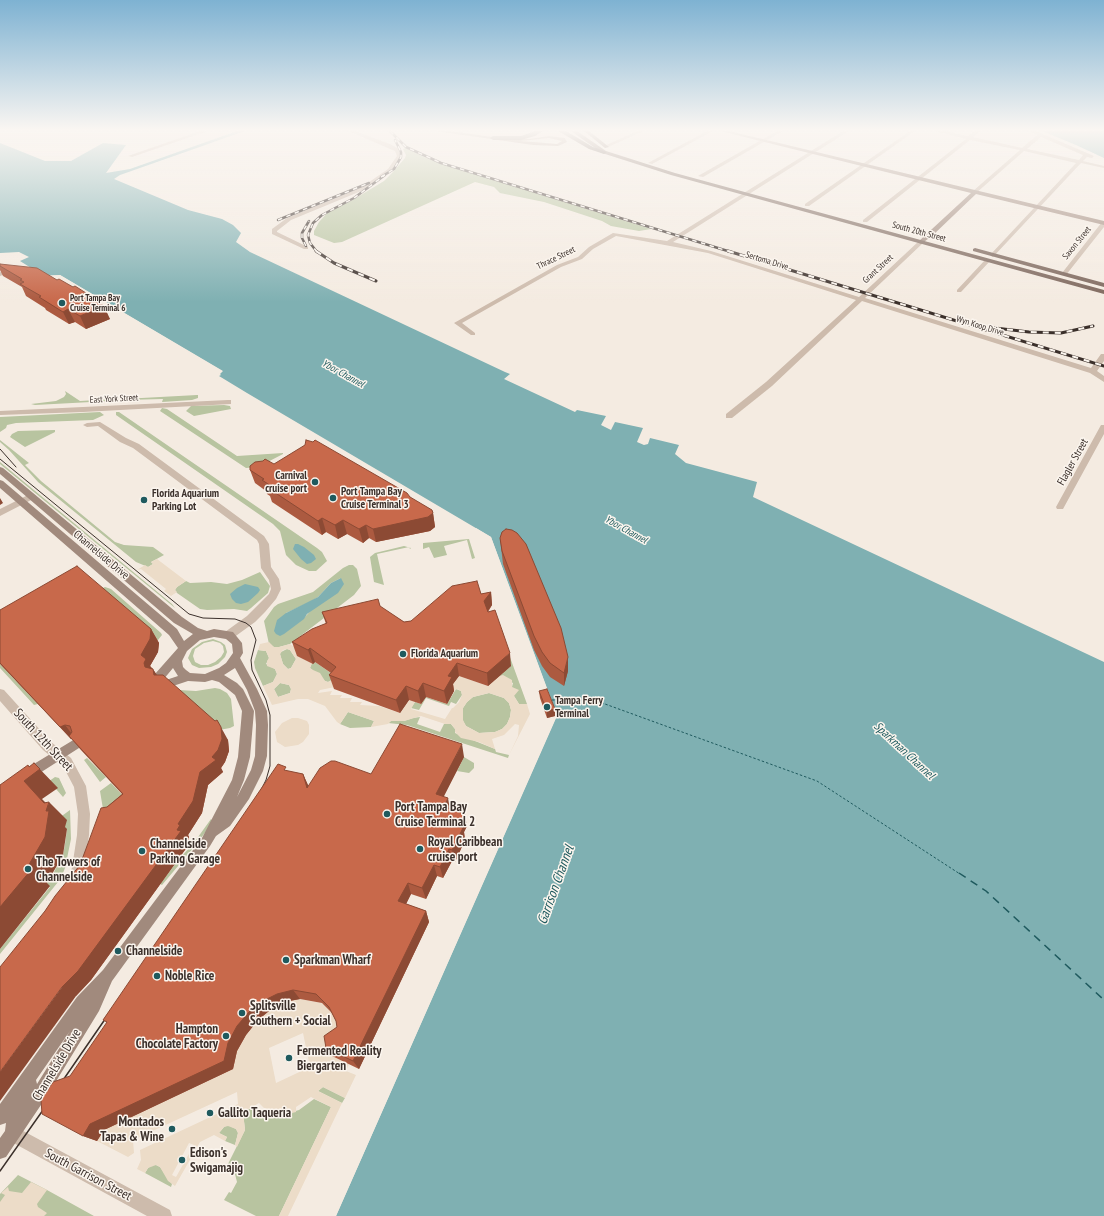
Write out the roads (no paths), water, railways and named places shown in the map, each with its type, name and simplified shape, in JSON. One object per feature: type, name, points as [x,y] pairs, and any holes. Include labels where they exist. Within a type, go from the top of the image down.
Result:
[{"type":"main road","name":"South 20th Street","points":[[722,188],[1104,292]]},
{"type":"main road","name":"South 20th Street","points":[[747,188],[1104,285]]},
{"type":"main road","points":[[958,188],[1104,223]]},
{"type":"main road","name":"Grant Street","points":[[921,242],[975,192]]},
{"type":"main road","name":"Channelside Drive","points":[[0,470],[27,499],[120,587],[174,632],[181,651]]},
{"type":"main road","name":"Channelside Drive","points":[[0,483],[27,499],[178,620],[195,631],[205,634]]},
{"type":"main road","points":[[159,677],[181,651],[197,637],[205,634],[222,633],[234,638],[238,648],[235,659],[226,668],[214,676],[201,678],[188,677],[167,684]]},
{"type":"main road","points":[[181,651],[177,661],[178,668],[188,677]]},
{"type":"main road","name":"Channelside Drive","points":[[212,832],[226,822],[245,795],[257,771],[260,756],[262,725],[261,710],[252,689],[235,659]]},
{"type":"main road","name":"Channelside Drive","points":[[0,1117],[82,1002],[108,975],[212,832],[231,796],[240,775],[244,757],[248,710],[239,692],[233,686],[223,679],[214,676]]},
{"type":"main road","points":[[18,781],[57,754],[75,744]]},
{"type":"main road","name":"Channelside Drive","points":[[0,1151],[14,1134],[39,1096],[94,1006],[108,975]]},
{"type":"main road","points":[[14,1134],[13,1124],[22,1100],[50,1058],[66,1025]]},
{"type":"street","points":[[306,248],[274,233],[274,230],[289,219],[364,188]]},
{"type":"street","points":[[807,205],[832,188]]},
{"type":"street","points":[[865,221],[906,188]]},
{"type":"street","name":"Grant Street","points":[[975,192],[980,188]]},
{"type":"street","points":[[993,255],[1056,188]]},
{"type":"street","points":[[668,243],[752,189]]},
{"type":"street","name":"Saxon Street","points":[[1064,274],[1104,223]]},
{"type":"street","name":"Thrace Street","points":[[473,334],[457,323],[559,266],[580,258],[591,248],[615,234],[668,243]]},
{"type":"street","name":"Grant Street","points":[[729,416],[769,384],[921,242]]},
{"type":"street","name":"Sertoma Drive","points":[[668,243],[709,252],[861,298]]},
{"type":"street","points":[[959,291],[986,261]]},
{"type":"street","name":"Wyn Koop Drive","points":[[861,298],[1093,371]]},
{"type":"street","points":[[1104,356],[1093,371],[1104,380]]},
{"type":"street","name":"East York Street","points":[[0,413],[90,410],[228,402]]},
{"type":"street","points":[[87,425],[100,424],[123,440],[136,446],[261,538],[264,544],[266,568],[274,579],[276,589],[273,596],[261,609],[229,635]]},
{"type":"street","name":"Flagler Street","points":[[1060,507],[1104,427]]},
{"type":"street","points":[[0,513],[27,499]]},
{"type":"street","name":"South 12th Street","points":[[0,692],[47,746],[72,769],[80,786],[84,814],[80,857],[76,874],[70,888]]},
{"type":"street","name":"South Garrison Street","points":[[14,1134],[164,1216]]},
{"type":"water","points":[[0,188],[135,188],[188,210],[222,219],[233,225],[241,233],[236,242],[250,252],[510,374],[504,379],[575,412],[577,410],[606,416],[601,425],[611,430],[615,422],[643,428],[637,442],[644,445],[648,444],[650,438],[679,445],[675,454],[686,463],[757,482],[753,497],[1104,662],[1104,1216],[336,1216],[557,715],[491,537],[219,376],[221,375],[219,373],[222,371],[60,275],[44,276],[20,261],[29,257],[19,252],[0,253]]},
{"type":"water","points":[[295,544],[304,547],[314,555],[316,559],[307,564],[293,549]]},
{"type":"water","points":[[341,578],[344,584],[338,593],[307,614],[304,619],[284,634],[280,636],[276,634],[274,631],[277,620],[286,613],[318,597],[331,583]]},
{"type":"water","points":[[245,584],[258,587],[260,590],[248,602],[241,604],[236,603],[230,594]]},
{"type":"tram line","points":[[0,449],[16,467]]},
{"type":"tram line","points":[[0,459],[189,614],[203,618],[235,619],[246,623],[251,627],[256,640],[251,660],[252,670],[266,700],[270,715],[270,766],[266,780],[259,794]]},
{"type":"tram line","points":[[59,1086],[110,1012]]},
{"type":"tram line","points":[[0,1171],[48,1103]]},
{"type":"railway","points":[[278,220],[357,188]]},
{"type":"railway","points":[[316,251],[310,243],[308,235],[313,223],[322,215],[354,198],[368,188]]},
{"type":"railway","points":[[522,188],[731,252]]},
{"type":"railway","points":[[306,246],[302,238],[302,233],[309,221]]},
{"type":"railway","points":[[316,251],[334,263],[376,281]]},
{"type":"railway","points":[[728,251],[1104,366]]},
{"type":"railway","points":[[995,328],[1029,332],[1061,333],[1093,326]]},
{"type":"place","name":"Port Tampa Bay Cruise Terminal 6","points":[[62,303]]},
{"type":"place","name":"Carnival cruise port","points":[[315,482]]},
{"type":"place","name":"Port Tampa Bay Cruise Terminal 3","points":[[333,498]]},
{"type":"place","name":"Florida Aquarium Parking Lot","points":[[144,500]]},
{"type":"place","name":"Florida Aquarium","points":[[403,654]]},
{"type":"place","name":"Tampa Ferry Terminal","points":[[547,707]]},
{"type":"place","name":"Port Tampa Bay Cruise Terminal 2","points":[[387,814]]},
{"type":"place","name":"Royal Caribbean cruise port","points":[[420,849]]},
{"type":"place","name":"Channelside Parking Garage","points":[[142,851]]},
{"type":"place","name":"The Towers of Channelside","points":[[28,869]]},
{"type":"place","name":"Channelside","points":[[118,951]]},
{"type":"place","name":"Sparkman Wharf","points":[[286,960]]},
{"type":"place","name":"Noble Rice","points":[[157,976]]},
{"type":"place","name":"Splitsville Southern + Social","points":[[242,1013]]},
{"type":"place","name":"Hampton Chocolate Factory","points":[[226,1036]]},
{"type":"place","name":"Fermented Reality Biergarten","points":[[289,1058]]},
{"type":"place","name":"Gallito Taqueria","points":[[210,1113]]},
{"type":"place","name":"Montados Tapas & Wine","points":[[172,1129]]},
{"type":"place","name":"Edison's Swigamajig","points":[[182,1160]]},
{"type":"water label","name":"Ybor Channel","points":[[343,374]]},
{"type":"water label","name":"Ybor Channel","points":[[626,530]]},
{"type":"water label","name":"Sparkman Channel","points":[[904,751]]},
{"type":"water label","name":"Garrison Channel","points":[[556,885]]}]
